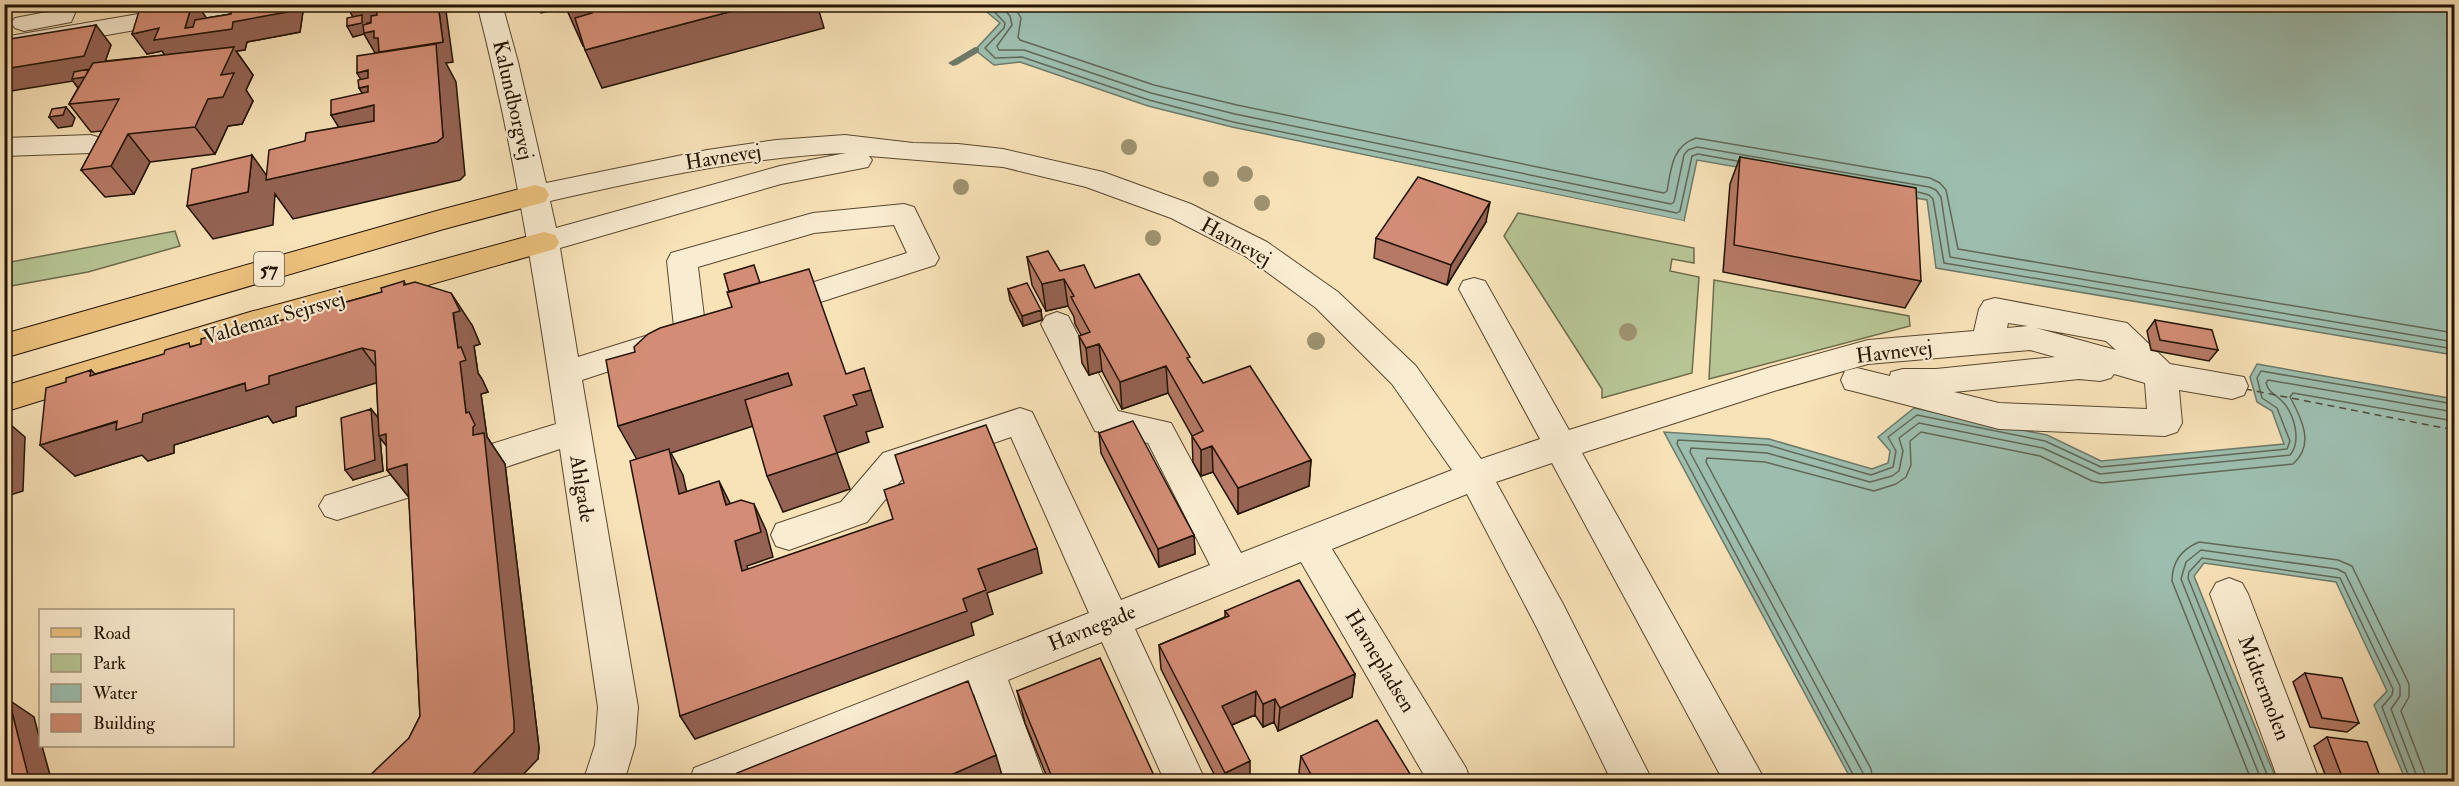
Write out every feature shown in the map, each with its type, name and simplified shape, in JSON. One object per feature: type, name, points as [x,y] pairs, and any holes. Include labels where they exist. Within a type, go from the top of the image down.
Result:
[{"type":"main road","name":"57","points":[[4,346],[440,220],[535,195]]},
{"type":"main road","name":"Valdemar Sejrsvej","points":[[4,399],[250,324],[544,242]]},
{"type":"street","points":[[4,26],[62,17],[67,4]]},
{"type":"street","points":[[4,45],[244,4]]},
{"type":"street","name":"Kalundborgvej","points":[[489,4],[505,62],[535,195]]},
{"type":"street","points":[[4,147],[91,144]]},
{"type":"street","name":"Havnevej","points":[[535,195],[640,171],[776,148],[845,144],[913,152],[958,153],[1003,158],[1094,179],[1181,212],[1256,249],[1327,300],[1404,375],[1475,477],[1550,616],[1633,782]]},
{"type":"street","name":"Havnevej","points":[[544,242],[780,175],[837,163],[913,152]]},
{"type":"street","name":"Ahlgade","points":[[535,195],[618,707],[615,745],[603,782]]},
{"type":"street","points":[[564,374],[702,329],[682,261],[813,223],[904,214],[924,258],[746,315]]},
{"type":"street","points":[[1474,289],[1746,782]]},
{"type":"street","points":[[1057,324],[1107,422],[1159,432],[1232,571]]},
{"type":"street","name":"Havnevej","points":[[1475,477],[1561,444],[1771,379],[1868,352],[2030,338],[2162,375],[2232,386]]},
{"type":"street","points":[[1771,379],[1936,381],[2079,367],[2162,375]]},
{"type":"street","points":[[1847,380],[1999,416],[2165,423],[2162,375]]},
{"type":"street","points":[[1920,396],[1982,393],[2162,375]]},
{"type":"street","points":[[789,535],[854,512],[895,463],[1020,421],[1186,782]]},
{"type":"street","points":[[497,456],[572,432]]},
{"type":"street","name":"Havnegade","points":[[709,782],[1232,571],[1475,477]]},
{"type":"street","points":[[336,506],[411,483]]},
{"type":"street","name":"Havnepladsen","points":[[1308,541],[1451,782]]},
{"type":"street","name":"Midtermolen","points":[[2229,594],[2300,782]]},
{"type":"street","points":[[985,671],[1026,782]]},
{"type":"green space","points":[[1518,213],[1694,248],[1694,263],[1672,259],[1670,271],[1699,277],[1692,373],[1602,398],[1602,389],[1504,236]]},
{"type":"green space","points":[[175,231],[180,246],[88,272],[5,287],[5,263]]},
{"type":"green space","points":[[1714,280],[1909,316],[1910,326],[1709,379]]},
{"type":"water","points":[[974,5],[2454,5],[2454,355],[1936,268],[1927,200],[1697,160],[1684,221],[1232,127],[1148,106],[1020,62],[994,65],[975,50],[1000,23],[982,8]]},
{"type":"water","points":[[2257,364],[2454,399],[2454,781],[2406,781],[2374,705],[2387,691],[2336,582],[2204,563],[2194,576],[2277,781],[1852,781],[1664,432],[1769,439],[1872,469],[1888,463],[1890,451],[1878,437],[1914,408],[2047,435],[2101,461],[2284,444],[2272,411],[2257,402],[2250,377]]},
{"type":"pier","points":[[1199,122],[1684,221],[1684,224],[1231,130]]},
{"type":"building","points":[[163,4],[192,4],[185,28],[193,27],[195,20],[231,14],[233,4],[288,4],[287,12],[233,22],[232,29],[154,40],[159,28],[132,34],[140,8]]},
{"type":"building","points":[[376,4],[438,4],[443,42],[379,52],[378,38],[374,38],[374,31],[364,33],[363,25],[371,23],[371,16],[377,15]]},
{"type":"building","points":[[565,4],[578,4],[566,8]]},
{"type":"building","points":[[589,4],[759,4],[585,50],[575,18],[592,13]]},
{"type":"building","points":[[362,15],[362,23],[347,26],[347,18]]},
{"type":"building","points":[[96,25],[84,56],[4,69],[4,40]]},
{"type":"building","points":[[436,44],[443,137],[437,142],[266,180],[269,150],[305,141],[306,133],[374,121],[374,105],[331,115],[331,100],[368,92],[368,86],[359,88],[358,80],[368,78],[368,70],[357,73],[357,56]]},
{"type":"building","points":[[234,47],[221,75],[234,73],[223,97],[208,99],[195,127],[128,134],[111,166],[81,170],[119,99],[69,104],[93,63]]},
{"type":"building","points":[[89,69],[85,77],[72,79],[74,72]]},
{"type":"building","points":[[66,107],[63,115],[49,117],[52,109]]},
{"type":"building","points":[[252,155],[248,192],[187,206],[192,169]]},
{"type":"building","points":[[1740,157],[1916,188],[1921,281],[1734,245]]},
{"type":"building","points":[[1418,177],[1490,202],[1451,265],[1376,238]]},
{"type":"building","points":[[1048,251],[1060,271],[1084,265],[1095,288],[1139,274],[1190,357],[1187,358],[1203,383],[1250,366],[1311,460],[1238,488],[1212,446],[1201,450],[1192,436],[1203,431],[1166,366],[1120,382],[1099,344],[1086,348],[1079,336],[1090,332],[1064,279],[1042,284],[1027,257]]},
{"type":"building","points":[[754,265],[760,283],[729,292],[724,274]]},
{"type":"building","points":[[809,269],[846,374],[864,368],[871,390],[853,395],[857,405],[824,416],[837,453],[767,476],[745,400],[792,385],[788,373],[618,426],[606,360],[635,352],[634,347],[648,334],[660,328],[732,307],[727,292]]},
{"type":"building","points":[[404,281],[404,285],[415,282],[451,293],[460,311],[453,313],[458,348],[461,347],[466,360],[460,362],[466,413],[469,412],[475,425],[473,435],[484,433],[514,732],[465,782],[363,782],[409,738],[420,716],[407,464],[387,470],[386,434],[379,436],[375,351],[362,348],[269,376],[269,384],[246,391],[245,383],[143,414],[142,422],[116,430],[117,421],[40,445],[46,388],[66,382],[66,378],[91,370],[90,376],[164,354],[165,350],[189,343],[190,347],[201,344],[201,339],[226,332],[226,337],[296,316],[296,313],[318,306],[318,310],[382,292],[381,288]]},
{"type":"building","points":[[1027,283],[1041,310],[1022,316],[1008,289]]},
{"type":"building","points":[[2155,320],[2212,330],[2218,350],[2160,340]]},
{"type":"building","points":[[371,409],[375,460],[345,470],[341,418]]},
{"type":"building","points":[[1133,421],[1194,535],[1158,549],[1099,433]]},
{"type":"building","points":[[986,425],[1037,548],[978,569],[986,590],[963,599],[967,611],[680,716],[630,461],[669,449],[679,494],[719,481],[726,505],[741,500],[754,504],[761,532],[735,541],[742,571],[893,519],[884,490],[904,483],[895,455]]},
{"type":"building","points":[[1299,580],[1355,674],[1280,708],[1275,699],[1263,704],[1256,691],[1222,706],[1250,761],[1225,773],[1159,645],[1229,616],[1225,611]]},
{"type":"building","points":[[1100,658],[1157,782],[1054,782],[1017,691]]},
{"type":"building","points":[[2305,673],[2342,678],[2359,723],[2322,718]]},
{"type":"building","points":[[968,681],[996,755],[935,782],[733,782],[737,773]]},
{"type":"building","points":[[9,700],[28,775],[17,782],[4,782],[4,702]]},
{"type":"building","points":[[1377,720],[1415,782],[1315,782],[1301,756]]},
{"type":"building","points":[[2327,737],[2367,742],[2382,782],[2344,782]]},
{"type":"waterway","points":[[953,63],[975,50]]},
{"type":"ferry route","points":[[2245,389],[2454,430]]}]
